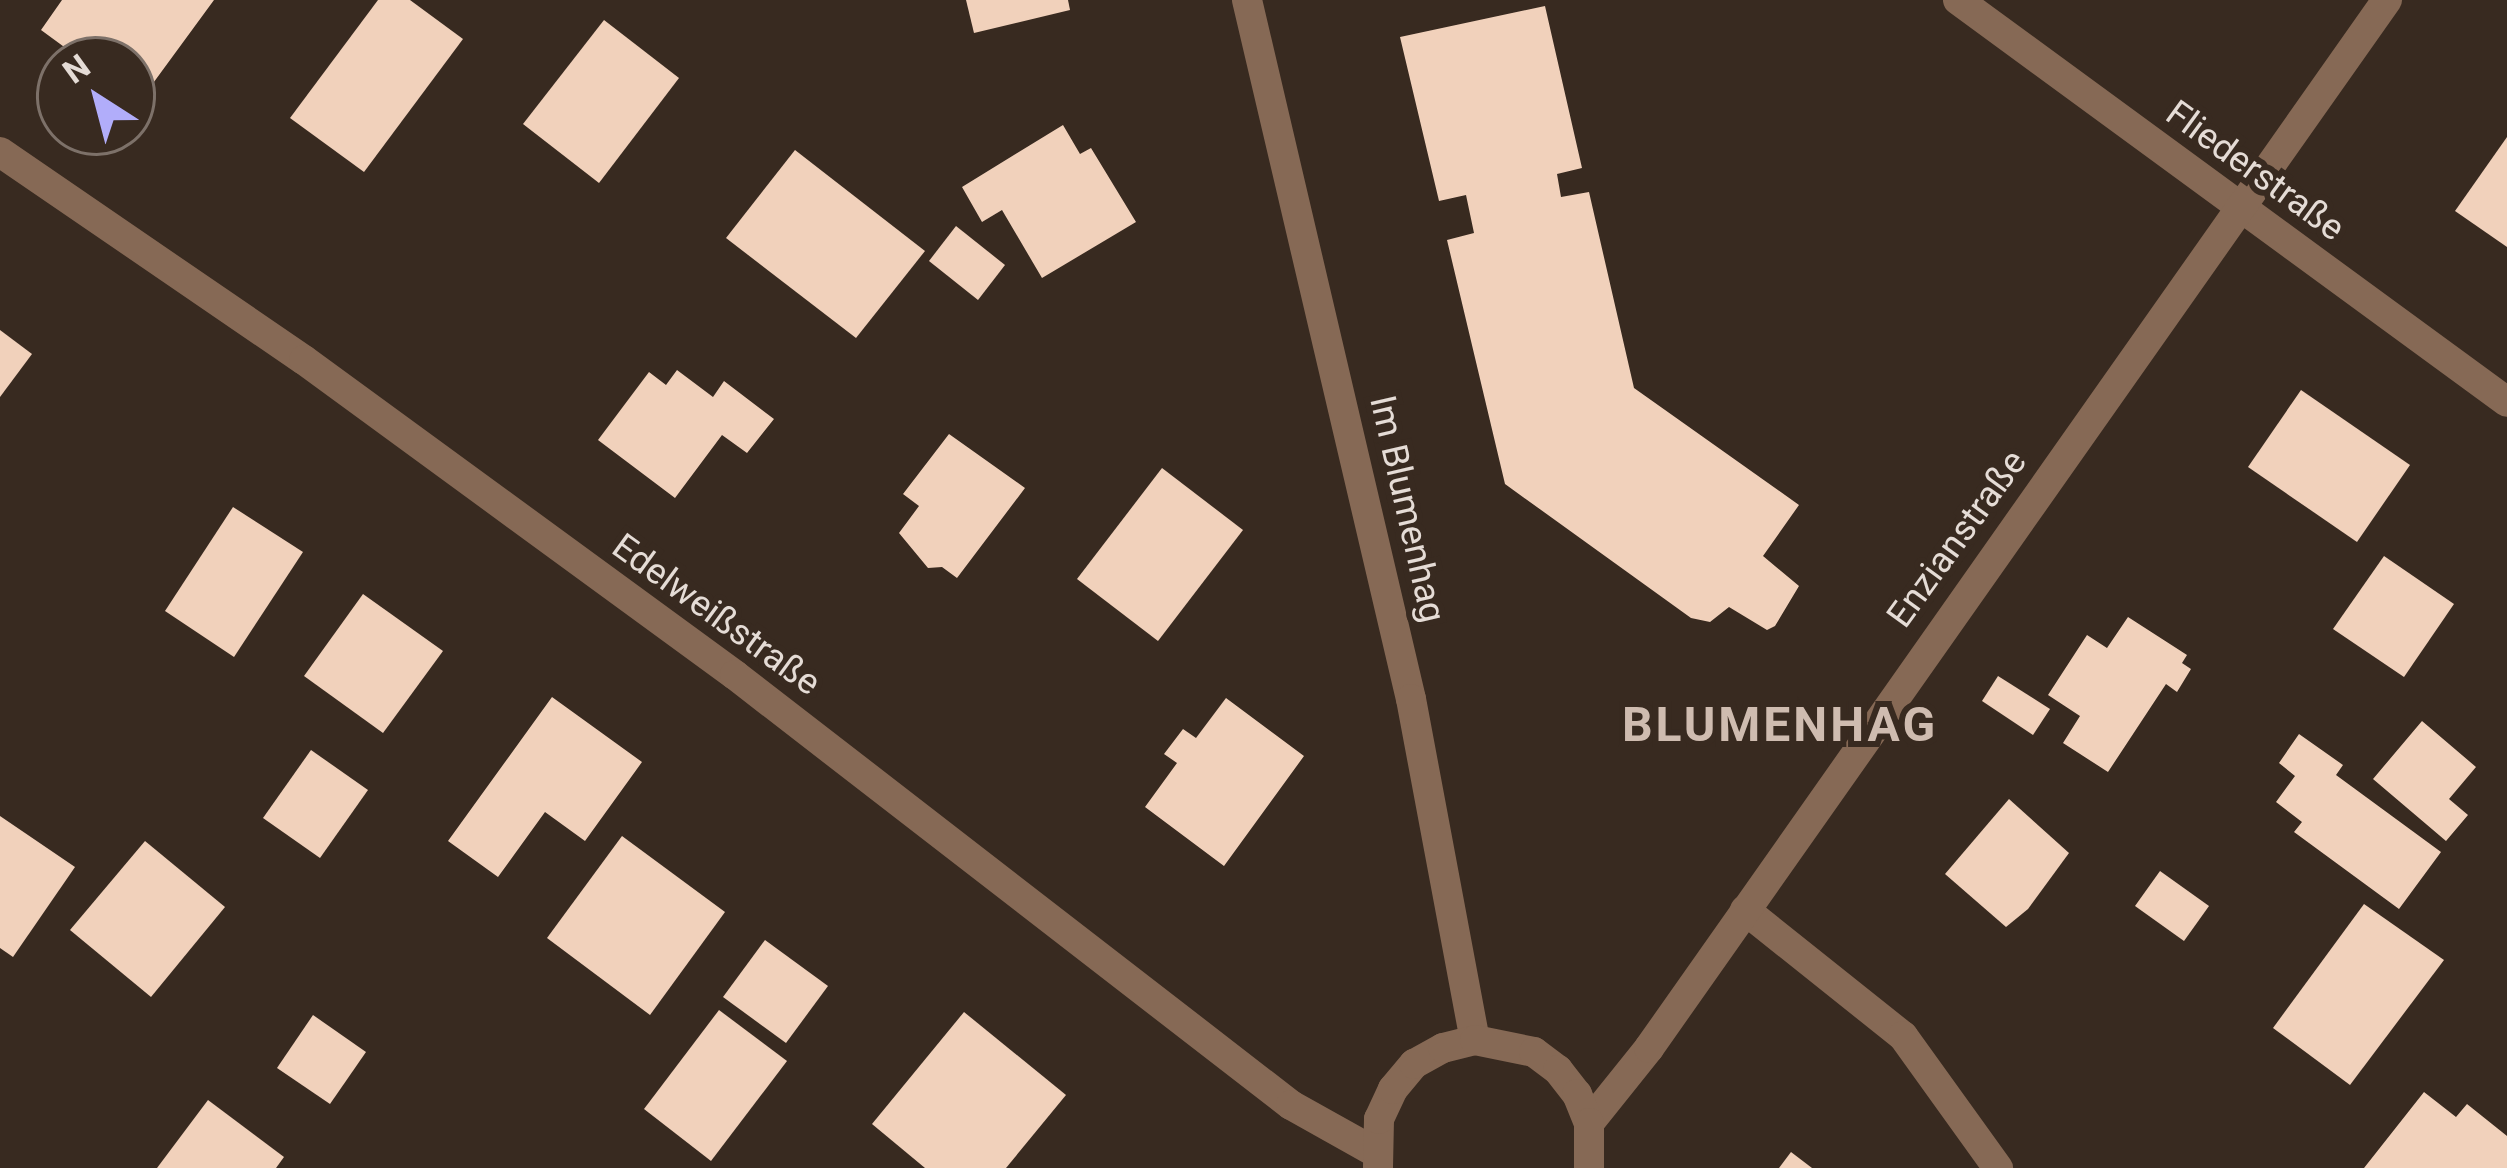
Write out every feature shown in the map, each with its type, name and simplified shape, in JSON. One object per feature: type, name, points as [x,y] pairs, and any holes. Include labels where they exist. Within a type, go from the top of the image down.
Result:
[{"type":"street","name":"Im Blumenhag","points":[[1247,0],[1412,699],[1474,1040]]},
{"type":"street","name":"Fliederstraße","points":[[1958,0],[2507,402]]},
{"type":"street","name":"Enzianstraße","points":[[1589,1123],[1745,910],[2387,0]]},
{"type":"street","name":"Edelweißstraße","points":[[0,152],[304,360],[735,675],[1291,1106],[1377,1160]]},
{"type":"street","points":[[1745,910],[1904,1036],[1998,1168]]},
{"type":"street","points":[[1377,1160],[1379,1119],[1414,1064],[1442,1048],[1474,1040],[1534,1052],[1568,1082],[1589,1123],[1589,1168]]},
{"type":"building","points":[[62,0],[214,0],[156,79],[156,36],[49,36],[41,30]]},
{"type":"building","points":[[378,0],[410,0],[463,39],[364,172],[290,118]]},
{"type":"building","points":[[966,0],[1068,0],[1070,10],[974,33]]},
{"type":"building","points":[[1545,6],[1582,168],[1557,174],[1561,197],[1589,192],[1634,388],[1799,505],[1763,556],[1799,586],[1775,626],[1767,630],[1729,607],[1710,622],[1691,618],[1505,484],[1447,240],[1474,233],[1466,195],[1439,201],[1400,37]]},
{"type":"building","points":[[604,20],[679,78],[599,183],[523,124]]},
{"type":"building","points":[[1063,125],[1080,154],[1091,148],[1136,222],[1042,278],[1002,210],[982,222],[962,187]]},
{"type":"building","points":[[2507,137],[2507,247],[2455,211]]},
{"type":"building","points":[[795,150],[925,251],[856,338],[726,238]]},
{"type":"building","points":[[956,226],[1005,265],[978,300],[929,261]]},
{"type":"building","points":[[0,330],[32,354],[0,397]]},
{"type":"building","points":[[677,370],[713,397],[724,381],[774,419],[747,453],[722,435],[675,498],[598,440],[649,372],[666,385]]},
{"type":"building","points":[[2301,390],[2410,465],[2357,542],[2248,467]]},
{"type":"building","points":[[949,434],[1025,488],[957,578],[942,567],[928,568],[899,533],[919,506],[903,494]]},
{"type":"building","points":[[1162,468],[1243,530],[1158,641],[1077,579]]},
{"type":"building","points":[[233,507],[303,552],[234,657],[165,611]]},
{"type":"building","points":[[2384,556],[2454,604],[2404,677],[2333,629]]},
{"type":"building","points":[[363,594],[443,651],[383,733],[304,676]]},
{"type":"building","points":[[2128,617],[2187,655],[2182,663],[2191,669],[2177,692],[2166,684],[2108,772],[2063,743],[2080,716],[2048,695],[2087,635],[2107,648]]},
{"type":"building","points":[[1998,676],[2050,709],[2033,735],[1982,701]]},
{"type":"building","points":[[552,697],[642,762],[585,841],[545,812],[498,877],[448,841]]},
{"type":"building","points":[[1226,698],[1304,756],[1224,866],[1145,807],[1177,763],[1164,754],[1183,729],[1196,738]]},
{"type":"building","points":[[2422,721],[2476,767],[2449,799],[2468,815],[2446,841],[2373,779]]},
{"type":"building","points":[[2299,734],[2343,765],[2336,775],[2441,852],[2399,909],[2294,832],[2302,822],[2276,802],[2295,776],[2279,763]]},
{"type":"building","points":[[311,750],[368,790],[320,858],[263,818]]},
{"type":"building","points":[[2009,799],[2069,853],[2028,909],[2006,927],[1945,874]]},
{"type":"building","points":[[0,816],[75,867],[13,957],[0,948]]},
{"type":"building","points":[[622,836],[725,912],[650,1015],[547,938]]},
{"type":"building","points":[[145,841],[225,907],[151,997],[70,930]]},
{"type":"building","points":[[2160,871],[2209,906],[2184,941],[2135,906]]},
{"type":"building","points":[[2364,904],[2444,960],[2350,1085],[2273,1028]]},
{"type":"building","points":[[765,940],[828,986],[786,1043],[723,997]]},
{"type":"building","points":[[719,1010],[787,1061],[711,1161],[644,1109]]},
{"type":"building","points":[[964,1012],[1066,1095],[1006,1168],[925,1168],[872,1124]]},
{"type":"building","points":[[313,1015],[366,1052],[330,1104],[277,1068]]},
{"type":"building","points":[[2424,1092],[2456,1117],[2467,1104],[2507,1136],[2507,1168],[2364,1168]]},
{"type":"building","points":[[208,1100],[284,1157],[276,1168],[157,1168]]},
{"type":"building","points":[[1791,1152],[1812,1168],[1779,1168]]},
{"type":"district","name":"BLUMENHAG","points":[[1780,725]]}]
